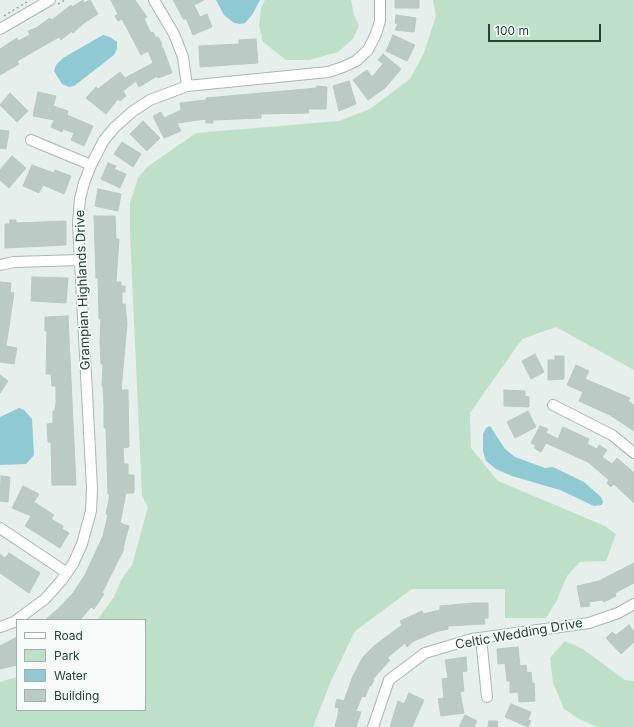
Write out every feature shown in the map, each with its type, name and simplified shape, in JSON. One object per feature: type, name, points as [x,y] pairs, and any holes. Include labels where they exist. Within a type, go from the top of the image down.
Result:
[{"type":"street","points":[[0,30],[50,0]]},
{"type":"street","points":[[154,0],[174,34],[183,56],[187,86]]},
{"type":"street","name":"Grampian Highlands Drive","points":[[18,619],[45,599],[67,573],[82,544],[90,511],[91,496],[78,223],[80,199],[91,165],[104,140],[115,126],[133,111],[150,100],[187,86],[328,72],[343,68],[356,61],[368,50],[376,34],[380,21],[380,0]]},
{"type":"street","points":[[31,140],[91,165]]},
{"type":"street","points":[[0,265],[14,262],[80,260]]},
{"type":"street","points":[[553,405],[612,434],[634,453]]},
{"type":"street","points":[[0,528],[67,573]]},
{"type":"street","name":"Celtic Wedding Drive","points":[[373,727],[389,680],[425,653],[481,638],[589,623],[618,613],[634,604]]},
{"type":"street","name":"Grampian Highlands Drive","points":[[0,628],[16,621]]},
{"type":"street","points":[[481,638],[487,697]]},
{"type":"path","points":[[0,18],[30,0]]},
{"type":"green space","points":[[265,0],[351,0],[354,15],[359,26],[353,39],[338,52],[309,60],[286,60],[263,42],[259,26],[261,8]]},
{"type":"green space","points":[[433,0],[634,0],[634,370],[556,327],[522,339],[470,413],[471,448],[498,481],[605,526],[616,534],[606,561],[580,562],[567,576],[556,602],[546,618],[505,618],[505,589],[412,589],[355,631],[331,681],[313,727],[0,727],[0,682],[16,677],[16,711],[146,711],[146,619],[98,619],[114,597],[121,580],[132,565],[148,507],[142,496],[130,234],[130,203],[138,178],[147,167],[196,133],[339,121],[370,109],[410,79],[424,53],[436,16]]},
{"type":"green space","points":[[565,641],[583,649],[625,680],[634,681],[634,727],[598,727],[579,719],[564,709],[553,683],[550,658]]},
{"type":"water","points":[[216,0],[260,0],[252,15],[245,23],[240,24],[234,23],[224,15]]},
{"type":"water","points":[[103,35],[110,37],[117,42],[117,49],[114,55],[74,86],[69,87],[62,84],[54,71],[56,65],[63,58]]},
{"type":"water","points":[[19,408],[24,410],[32,419],[34,455],[26,464],[0,465],[0,417]]},
{"type":"water","points":[[490,426],[505,449],[515,457],[545,468],[553,467],[584,482],[601,497],[603,502],[602,505],[594,506],[560,490],[512,476],[496,469],[486,461],[483,451],[483,434],[486,428]]},
{"type":"building","points":[[83,0],[84,3],[90,0],[98,14],[84,23],[73,33],[72,31],[61,40],[59,37],[17,61],[19,64],[0,75],[0,49],[17,38],[18,41],[30,35],[28,31],[36,28],[50,18],[52,20],[71,5],[72,7]]},
{"type":"building","points":[[111,0],[135,0],[147,17],[144,19],[151,33],[153,32],[156,38],[158,37],[161,42],[162,47],[160,48],[163,48],[172,73],[158,78],[157,76],[139,87],[136,81],[123,91],[126,96],[120,101],[118,99],[106,114],[86,98],[96,87],[98,89],[120,72],[125,78],[153,63],[148,51],[141,55],[122,19],[118,21],[115,16],[118,14]]},
{"type":"building","points":[[173,0],[204,0],[194,5],[200,17],[207,14],[212,27],[193,35],[186,18],[184,20]]},
{"type":"building","points":[[395,0],[419,0],[419,8],[395,8]]},
{"type":"building","points":[[396,15],[416,18],[414,32],[395,30],[398,24],[395,23]]},
{"type":"building","points":[[393,35],[415,45],[407,61],[386,51]]},
{"type":"building","points":[[256,39],[258,63],[200,67],[199,46],[239,44],[239,40]]},
{"type":"building","points":[[383,54],[401,69],[385,88],[368,100],[353,80],[367,70],[372,77],[383,64],[378,60]]},
{"type":"building","points":[[349,81],[356,104],[339,111],[333,86]]},
{"type":"building","points":[[317,86],[327,87],[326,109],[308,109],[309,113],[261,114],[261,118],[213,120],[213,123],[206,123],[206,119],[177,123],[181,131],[164,138],[153,116],[161,112],[164,118],[181,110],[180,103],[206,100],[206,98],[317,88]]},
{"type":"building","points":[[38,92],[56,96],[53,106],[68,111],[67,115],[93,126],[84,146],[71,140],[74,133],[63,129],[62,132],[51,127],[54,120],[33,116]]},
{"type":"building","points":[[10,93],[28,111],[17,122],[0,105]]},
{"type":"building","points":[[143,121],[160,138],[147,151],[130,134]]},
{"type":"building","points":[[0,130],[9,131],[6,149],[0,148]]},
{"type":"building","points":[[122,142],[141,154],[133,167],[114,154]]},
{"type":"building","points":[[12,156],[26,168],[9,188],[0,180],[0,170]]},
{"type":"building","points":[[108,163],[116,166],[114,169],[126,174],[120,188],[101,179]]},
{"type":"building","points":[[32,165],[54,173],[55,170],[71,176],[64,194],[43,185],[39,193],[23,186]]},
{"type":"building","points":[[98,189],[121,194],[118,211],[95,206]]},
{"type":"building","points":[[94,216],[115,216],[116,239],[119,239],[116,282],[121,282],[121,286],[125,286],[125,292],[122,292],[122,304],[125,304],[127,324],[121,390],[128,390],[129,447],[123,448],[124,464],[128,464],[128,475],[134,475],[134,493],[126,493],[120,523],[129,526],[124,549],[102,593],[104,594],[94,609],[91,607],[81,619],[46,619],[73,593],[85,575],[103,536],[108,515],[106,514],[110,494],[108,494],[106,428],[104,428],[102,386],[103,364],[101,364],[100,342],[101,319],[99,319],[98,278],[96,278]]},
{"type":"building","points":[[10,220],[16,220],[16,223],[66,221],[66,245],[5,248],[5,224],[10,224]]},
{"type":"building","points":[[32,277],[68,278],[66,303],[31,301]]},
{"type":"building","points":[[0,282],[11,283],[10,292],[14,293],[6,346],[17,348],[14,364],[0,362]]},
{"type":"building","points":[[68,316],[76,485],[52,485],[51,442],[48,442],[47,424],[53,423],[53,411],[55,411],[56,402],[56,386],[52,386],[51,374],[46,374],[47,331],[45,331],[45,317]]},
{"type":"building","points":[[535,354],[544,372],[531,379],[522,361]]},
{"type":"building","points":[[555,356],[564,356],[564,379],[548,380],[548,360],[555,360]]},
{"type":"building","points":[[576,365],[589,371],[585,379],[630,398],[628,401],[634,405],[634,431],[610,415],[579,401],[583,392],[567,385]]},
{"type":"building","points":[[0,375],[8,381],[0,393]]},
{"type":"building","points":[[504,390],[525,391],[525,396],[529,397],[529,407],[504,406]]},
{"type":"building","points":[[528,411],[536,427],[515,438],[507,422]]},
{"type":"building","points":[[540,426],[548,429],[546,433],[558,439],[563,427],[589,439],[587,444],[597,449],[599,445],[607,450],[602,457],[612,464],[617,458],[634,473],[634,503],[614,484],[611,487],[607,483],[609,480],[588,462],[546,443],[541,452],[534,448],[536,445],[531,443]]},
{"type":"building","points":[[1,476],[10,477],[8,502],[0,501]]},
{"type":"building","points":[[23,486],[39,494],[34,502],[54,515],[51,519],[63,526],[62,529],[69,533],[60,548],[25,526],[31,516],[12,508]]},
{"type":"building","points":[[9,553],[40,573],[29,593],[0,573],[0,554],[5,558]]},
{"type":"building","points":[[634,563],[634,583],[615,593],[616,596],[604,602],[602,600],[589,602],[590,606],[581,607],[577,586],[599,581]]},
{"type":"building","points":[[488,603],[488,618],[484,618],[485,624],[448,626],[448,629],[435,632],[414,641],[407,647],[405,643],[387,658],[390,660],[373,679],[374,680],[365,697],[362,696],[356,711],[361,712],[356,727],[335,727],[339,708],[335,707],[337,699],[344,701],[353,676],[363,657],[374,646],[402,625],[400,621],[422,611],[423,614],[440,610],[440,606]]},
{"type":"building","points":[[629,625],[634,632],[634,642],[621,654],[606,638],[612,632],[616,635]]},
{"type":"building","points":[[16,638],[16,665],[0,669],[0,646]]},
{"type":"building","points":[[518,647],[520,666],[526,665],[527,673],[531,672],[532,683],[534,683],[535,701],[519,702],[518,692],[510,693],[510,681],[507,681],[505,663],[498,664],[497,649]]},
{"type":"building","points":[[466,657],[467,671],[462,672],[464,691],[460,692],[464,713],[441,716],[438,699],[444,698],[442,679],[448,678],[445,660]]},
{"type":"building","points":[[409,693],[424,700],[412,727],[390,727],[398,701],[404,704]]},
{"type":"building","points":[[511,704],[531,712],[528,720],[531,721],[528,727],[505,717]]},
{"type":"building","points":[[465,715],[477,721],[474,727],[459,727]]},
{"type":"building","points":[[489,721],[498,721],[497,727],[488,727]]}]
